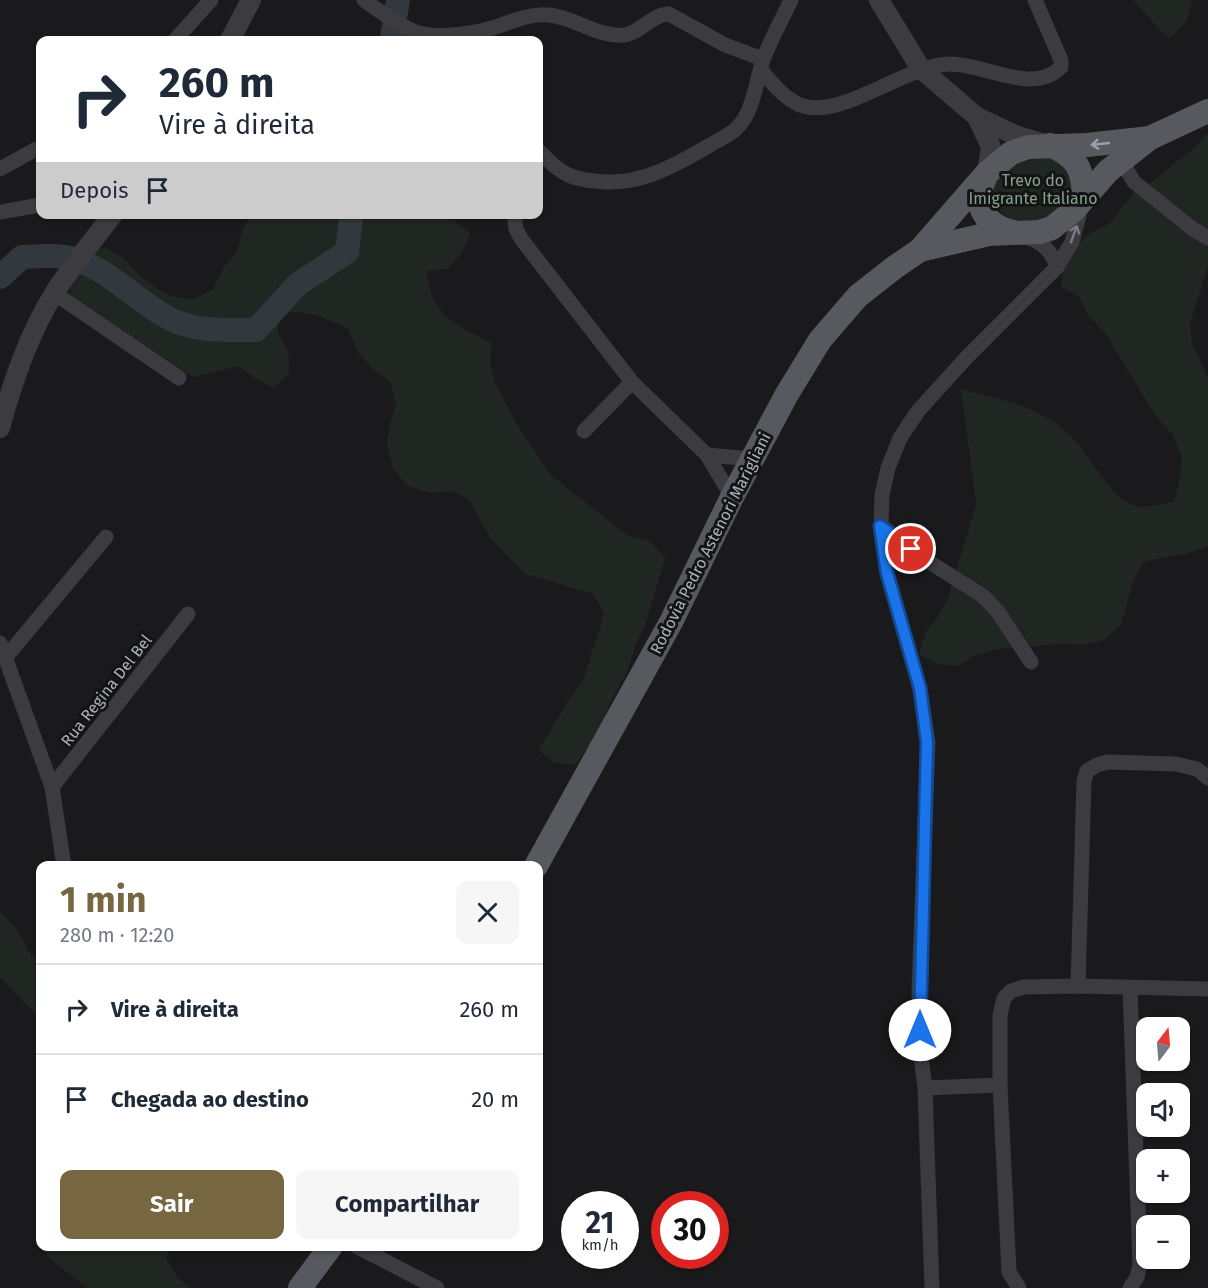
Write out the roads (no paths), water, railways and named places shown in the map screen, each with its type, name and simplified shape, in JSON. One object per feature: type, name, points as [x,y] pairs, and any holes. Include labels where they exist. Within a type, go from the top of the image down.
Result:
[{"type":"main road","name":"Rodovia Pedro Astenori Marigliani","points":[[920,250],[989,234],[1040,232],[1052,228],[1073,211],[1108,171],[1150,138],[1208,111]]},
{"type":"main road","name":"Rodovia Pedro Astenori Marigliani","points":[[539,861],[671,622],[732,497],[787,394],[820,340],[858,296],[920,250],[987,173],[1011,153],[1028,147],[1087,145],[1150,138]]},
{"type":"main road","points":[[1050,145],[1067,153],[1075,162],[1081,172],[1083,198]]},
{"type":"main road","points":[[987,173],[980,194],[982,209],[989,221],[1002,230],[1018,233]]},
{"type":"main road","points":[[300,1288],[327,1251]]},
{"type":"street","points":[[179,36],[211,0]]},
{"type":"street","points":[[232,36],[251,0]]},
{"type":"street","points":[[543,155],[554,166],[571,176],[585,180],[604,182],[637,180],[660,173],[736,130],[746,117],[762,65],[791,0]]},
{"type":"street","points":[[879,0],[921,69],[977,117],[1015,135],[1050,145]]},
{"type":"street","points":[[482,36],[532,15],[549,15],[604,32],[624,35],[635,32],[666,14],[672,15],[762,65],[786,96],[798,104],[812,109],[828,108],[921,69],[948,64],[963,64],[1028,79],[1048,76],[1057,71],[1061,60],[1035,0]]},
{"type":"street","points":[[369,3],[418,33],[456,36]]},
{"type":"street","points":[[977,117],[991,147],[987,173]]},
{"type":"street","points":[[0,169],[36,149]]},
{"type":"street","points":[[1121,160],[1134,182],[1193,229],[1208,238]]},
{"type":"street","points":[[932,1288],[925,1088],[920,1049],[927,742],[920,688],[887,573],[880,526],[882,495],[888,468],[900,438],[918,411],[967,357],[1057,267],[1072,242],[1083,198]]},
{"type":"street","points":[[0,212],[36,207]]},
{"type":"street","points":[[0,428],[11,388],[30,340],[58,287],[109,219]]},
{"type":"street","points":[[515,219],[516,229],[522,240],[632,382],[706,455],[732,497]]},
{"type":"street","points":[[1018,233],[1038,241],[1048,249],[1057,267]]},
{"type":"street","points":[[58,287],[179,378]]},
{"type":"street","points":[[584,431],[632,382]]},
{"type":"street","points":[[706,455],[752,459]]},
{"type":"street","points":[[880,526],[926,560],[983,596],[998,612],[1031,662]]},
{"type":"street","name":"Rua Regina Del Bel","points":[[63,861],[52,787],[3,650],[106,537]]},
{"type":"street","name":"Rua Regina Del Bel","points":[[52,787],[188,614]]},
{"type":"street","points":[[1078,986],[1084,781],[1087,771],[1108,762],[1176,764],[1197,769],[1208,778]]},
{"type":"street","points":[[1019,1288],[1009,1272],[1000,1085],[1000,1015],[1004,998],[1011,991],[1024,987],[1208,989]]},
{"type":"street","points":[[1130,988],[1140,1265],[1137,1277],[1130,1288]]},
{"type":"street","points":[[925,1088],[1000,1085]]},
{"type":"street","points":[[366,1251],[438,1288]]},
{"type":"waterway","points":[[392,36],[398,0]]},
{"type":"waterway","points":[[0,277],[22,257],[70,258],[101,271],[158,312],[180,323],[212,329],[256,330],[298,284],[347,252],[350,219]]},
{"type":"park label","name":"Trevo do Imigrante Italiano","points":[[1033,189]]}]
